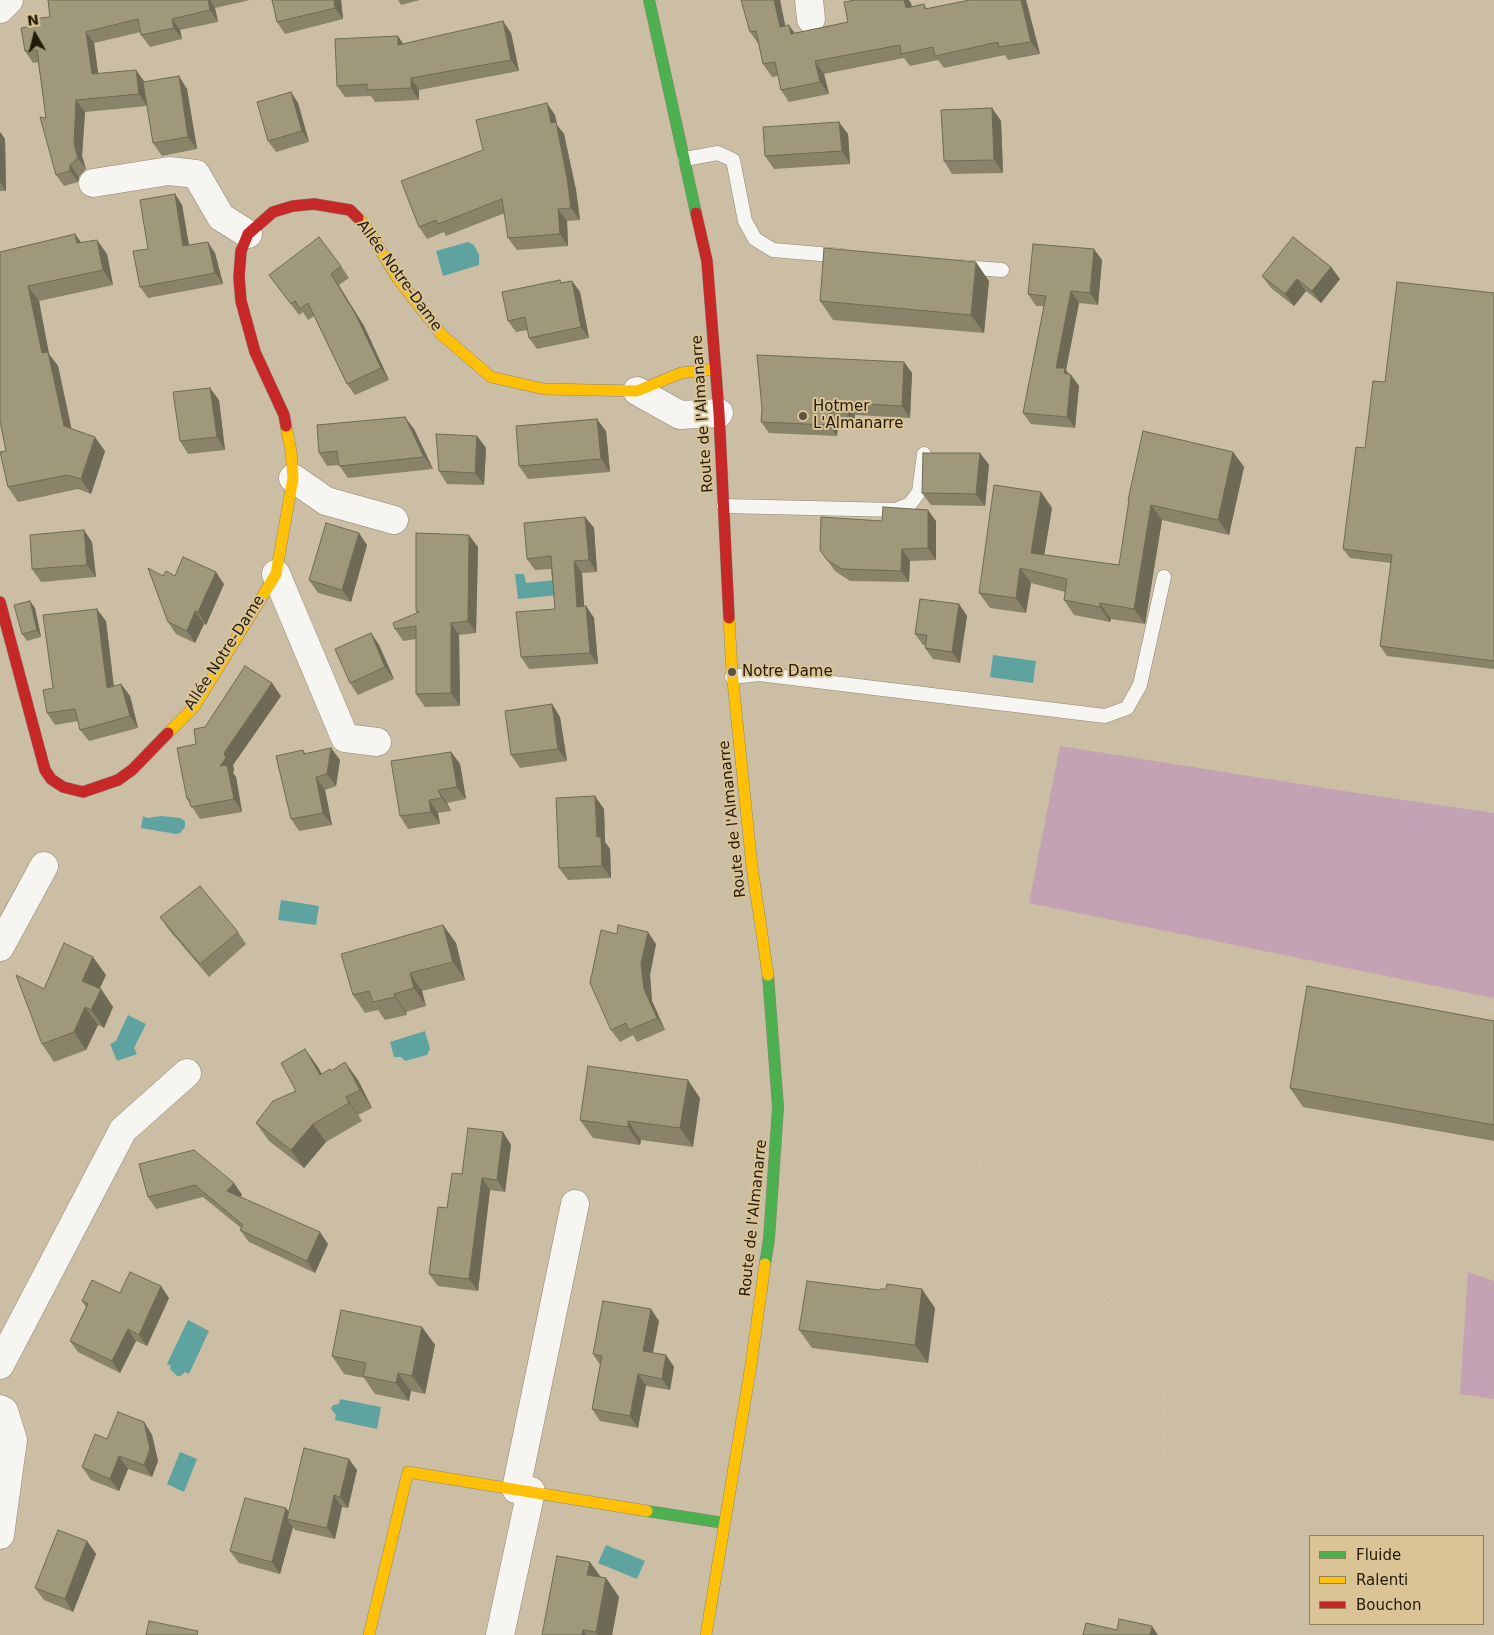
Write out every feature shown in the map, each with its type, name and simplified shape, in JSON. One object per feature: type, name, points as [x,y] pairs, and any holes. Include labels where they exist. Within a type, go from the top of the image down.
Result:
[{"type":"street","points":[[0,10],[9,0]]},
{"type":"street","name":"Route de l'Almanarre","points":[[649,0],[707,261],[719,413],[732,677],[752,867],[770,987],[778,1107],[769,1239],[751,1365],[706,1635]]},
{"type":"street","points":[[93,183],[169,172],[196,174],[221,217],[248,234]]},
{"type":"street","name":"Allée Notre-Dame","points":[[0,602],[45,770],[50,779],[63,787],[83,792],[118,780],[132,770],[194,707],[276,574],[293,478],[291,451],[284,415],[255,352],[241,301],[239,276],[241,251],[248,234],[273,212],[293,206],[314,204],[350,210],[365,225],[398,279],[442,335],[491,377],[544,389],[637,391],[682,373],[716,369]]},
{"type":"street","name":"Allée Notre-Dame","points":[[637,391],[680,415],[719,413]]},
{"type":"street","points":[[293,478],[326,501],[394,520]]},
{"type":"street","name":"Allée Notre-Dame","points":[[276,574],[345,738],[377,742]]},
{"type":"street","points":[[0,947],[44,866]]},
{"type":"street","points":[[0,1365],[123,1130],[187,1073]]},
{"type":"street","points":[[500,1635],[523,1490],[575,1204]]},
{"type":"street","points":[[0,1409],[4,1411],[13,1440],[0,1535]]},
{"type":"street","points":[[369,1635],[408,1472],[724,1523]]},
{"type":"lane","points":[[685,159],[718,153],[733,160],[745,221],[756,239],[772,250],[859,258]]},
{"type":"lane","points":[[945,265],[1002,270]]},
{"type":"lane","points":[[724,506],[896,510],[910,504],[919,492],[924,454]]},
{"type":"lane","points":[[732,677],[759,674],[1105,716],[1127,708],[1140,685],[1164,577]]},
{"type":"path","points":[[0,213],[30,196],[93,183]]},
{"type":"path","points":[[284,415],[446,399],[474,363]]},
{"type":"path","points":[[752,867],[842,878],[1494,1010]]},
{"type":"path","points":[[778,1107],[953,1131],[969,1144],[980,1164],[1015,1187],[1030,1197],[1124,1314],[1164,1380],[1164,1460],[1137,1592],[984,1567],[972,1556],[961,1530],[1015,1187]]},
{"type":"path","points":[[821,1368],[923,1382],[942,1363],[980,1164]]},
{"type":"shaded area","points":[[1060,746],[1494,813],[1494,998],[1029,903]]},
{"type":"shaded area","points":[[1468,1272],[1494,1281],[1494,1399],[1460,1394]]},
{"type":"water","points":[[468,242],[474,245],[479,255],[479,265],[443,276],[436,251]]},
{"type":"water","points":[[515,574],[524,574],[526,583],[556,580],[558,595],[518,599]]},
{"type":"water","points":[[993,655],[1036,661],[1033,683],[990,677]]},
{"type":"water","points":[[143,816],[147,818],[161,816],[180,818],[185,821],[185,827],[180,833],[176,834],[141,828]]},
{"type":"water","points":[[281,900],[319,906],[316,925],[278,920]]},
{"type":"water","points":[[128,1015],[146,1024],[134,1048],[137,1054],[117,1061],[110,1044],[116,1041]]},
{"type":"water","points":[[425,1031],[430,1049],[427,1055],[405,1061],[401,1057],[394,1057],[390,1042]]},
{"type":"water","points":[[188,1320],[209,1331],[189,1374],[185,1372],[181,1376],[177,1376],[170,1369],[171,1366],[167,1364]]},
{"type":"water","points":[[340,1399],[381,1407],[377,1429],[335,1420],[336,1415],[331,1409],[333,1405],[339,1404]]},
{"type":"water","points":[[180,1452],[197,1459],[184,1492],[167,1484]]},
{"type":"water","points":[[606,1545],[645,1561],[637,1579],[598,1563]]},
{"type":"building","points":[[48,0],[208,0],[210,10],[172,19],[174,28],[141,35],[138,19],[86,32],[92,74],[136,70],[139,94],[76,100],[74,144],[78,158],[70,165],[70,171],[56,175],[40,117],[46,118],[37,50],[25,51],[21,28],[33,26],[32,19],[50,17]]},
{"type":"building","points":[[272,0],[334,0],[335,8],[277,22]]},
{"type":"building","points":[[741,0],[774,0],[780,27],[789,25],[791,34],[848,22],[844,2],[855,0],[904,0],[906,8],[924,4],[925,9],[970,0],[1021,0],[1031,42],[999,47],[998,42],[935,56],[933,47],[901,54],[900,45],[815,61],[820,82],[781,90],[775,62],[763,64],[756,31],[750,32]]},
{"type":"building","points":[[503,21],[511,60],[411,78],[411,88],[367,90],[367,84],[337,86],[335,39],[398,36],[398,45]]},
{"type":"building","points":[[179,76],[188,137],[153,143],[143,82]]},
{"type":"building","points":[[291,92],[302,131],[268,141],[257,102]]},
{"type":"building","points":[[547,103],[551,123],[556,122],[571,208],[558,209],[560,234],[508,238],[502,199],[438,224],[436,220],[419,227],[401,181],[483,150],[476,120]]},
{"type":"building","points":[[992,108],[994,160],[944,161],[941,110]]},
{"type":"building","points":[[839,122],[842,151],[765,156],[763,127]]},
{"type":"building","points":[[175,194],[183,246],[208,242],[215,273],[140,287],[133,251],[148,249],[140,200]]},
{"type":"building","points":[[75,234],[77,243],[97,240],[103,270],[28,286],[42,353],[48,352],[64,426],[95,437],[81,479],[67,475],[8,487],[0,452],[6,451],[0,421],[0,252]]},
{"type":"building","points":[[319,237],[341,266],[331,274],[356,315],[381,368],[347,384],[308,303],[300,309],[295,301],[291,304],[269,275]]},
{"type":"building","points":[[1293,237],[1331,267],[1312,291],[1297,279],[1285,294],[1262,276]]},
{"type":"building","points":[[1033,244],[1094,249],[1090,293],[1071,291],[1056,368],[1065,368],[1064,373],[1071,375],[1067,417],[1023,413],[1046,296],[1028,294]]},
{"type":"building","points":[[824,248],[976,262],[971,315],[820,301]]},
{"type":"building","points":[[560,280],[561,283],[572,281],[581,327],[529,338],[525,317],[508,321],[502,292]]},
{"type":"building","points":[[1397,282],[1494,293],[1494,661],[1380,646],[1392,555],[1343,549],[1356,447],[1365,448],[1373,381],[1385,382]]},
{"type":"building","points":[[757,355],[904,362],[902,406],[847,403],[846,412],[830,411],[829,425],[761,422],[762,409]]},
{"type":"building","points":[[210,388],[217,437],[180,441],[173,392]]},
{"type":"building","points":[[405,417],[424,457],[339,466],[337,451],[319,453],[317,425]]},
{"type":"building","points":[[597,419],[601,459],[519,466],[516,426]]},
{"type":"building","points":[[1143,431],[1233,452],[1218,520],[1151,505],[1134,609],[1100,603],[1100,607],[1064,600],[1067,579],[1020,568],[1016,598],[979,593],[994,485],[1041,492],[1031,553],[1119,565],[1128,500]]},
{"type":"building","points":[[436,434],[477,436],[475,473],[439,471]]},
{"type":"building","points":[[923,453],[980,453],[976,494],[922,493]]},
{"type":"building","points":[[883,507],[928,510],[928,548],[902,549],[901,571],[842,569],[827,560],[820,550],[821,517],[882,521]]},
{"type":"building","points":[[585,517],[589,560],[574,561],[577,607],[586,606],[590,653],[521,657],[516,612],[555,609],[551,556],[527,559],[524,523]]},
{"type":"building","points":[[326,523],[359,533],[342,590],[309,580]]},
{"type":"building","points":[[84,530],[87,565],[32,569],[30,535]]},
{"type":"building","points":[[416,533],[469,535],[468,621],[451,623],[451,693],[416,694],[416,626],[395,629],[393,623],[419,612],[416,611]]},
{"type":"building","points":[[183,557],[216,572],[198,612],[195,611],[187,631],[168,622],[148,568],[163,576],[166,571],[175,576]]},
{"type":"building","points":[[920,599],[959,604],[952,652],[925,648],[927,635],[915,634]]},
{"type":"building","points":[[30,601],[37,630],[22,634],[14,605]]},
{"type":"building","points":[[97,609],[107,688],[121,684],[130,716],[80,730],[75,709],[47,713],[43,690],[53,688],[43,615]]},
{"type":"building","points":[[371,633],[385,667],[350,683],[335,649]]},
{"type":"building","points":[[245,666],[272,683],[224,753],[226,758],[220,766],[227,765],[234,799],[191,807],[189,799],[187,799],[177,748],[196,744],[194,729],[205,727]]},
{"type":"building","points":[[552,704],[558,749],[511,755],[505,711]]},
{"type":"building","points":[[331,748],[327,774],[316,777],[323,813],[291,819],[276,756],[303,750],[304,754]]},
{"type":"building","points":[[451,752],[457,787],[438,790],[442,798],[429,800],[431,812],[400,816],[391,761]]},
{"type":"building","points":[[595,796],[597,837],[601,837],[602,866],[559,868],[556,798]]},
{"type":"building","points":[[200,886],[238,932],[200,964],[160,917]]},
{"type":"building","points":[[443,925],[453,962],[410,973],[414,988],[394,994],[395,997],[373,1002],[369,991],[353,995],[341,954]]},
{"type":"building","points":[[618,925],[648,932],[641,963],[644,989],[657,1018],[629,1030],[626,1023],[611,1030],[590,983],[601,930],[617,934]]},
{"type":"building","points":[[64,943],[93,957],[82,981],[101,989],[91,1010],[85,1007],[74,1032],[42,1044],[16,975],[44,989]]},
{"type":"building","points":[[1307,986],[1494,1021],[1494,1125],[1290,1088]]},
{"type":"building","points":[[305,1049],[320,1075],[330,1069],[331,1071],[345,1062],[360,1090],[346,1097],[349,1103],[313,1124],[291,1150],[256,1123],[273,1101],[296,1091],[281,1063]]},
{"type":"building","points":[[588,1066],[688,1080],[680,1128],[628,1121],[628,1127],[580,1120]]},
{"type":"building","points":[[468,1128],[503,1132],[497,1180],[482,1178],[469,1279],[429,1274],[438,1207],[447,1208],[452,1173],[462,1174]]},
{"type":"building","points":[[194,1150],[234,1183],[227,1191],[320,1232],[307,1261],[240,1230],[243,1225],[195,1185],[148,1197],[139,1164]]},
{"type":"building","points":[[130,1272],[161,1286],[139,1335],[128,1329],[112,1361],[70,1341],[88,1304],[82,1301],[92,1280],[120,1293]]},
{"type":"building","points":[[807,1281],[879,1290],[886,1289],[887,1284],[922,1289],[915,1345],[799,1330]]},
{"type":"building","points":[[603,1301],[651,1309],[643,1351],[666,1355],[662,1379],[638,1374],[630,1416],[592,1409],[602,1356],[593,1354]]},
{"type":"building","points":[[341,1310],[422,1327],[412,1376],[398,1373],[396,1383],[363,1376],[366,1363],[332,1356]]},
{"type":"building","points":[[118,1412],[144,1422],[150,1449],[144,1465],[119,1456],[110,1479],[82,1467],[95,1434],[107,1439]]},
{"type":"building","points":[[304,1448],[349,1459],[340,1497],[334,1495],[327,1528],[287,1519]]},
{"type":"building","points":[[245,1498],[286,1508],[272,1562],[230,1551]]},
{"type":"building","points":[[58,1530],[87,1541],[65,1599],[35,1588]]},
{"type":"building","points":[[557,1556],[590,1562],[587,1575],[606,1578],[596,1632],[583,1630],[582,1635],[542,1635]]},
{"type":"building","points":[[1119,1619],[1152,1626],[1150,1635],[1083,1635],[1086,1623],[1117,1630]]},
{"type":"building","points":[[149,1621],[198,1631],[197,1635],[146,1635]]},
{"type":"traffic: fast","points":[[649,0],[696,213]]},
{"type":"traffic: fast","points":[[765,1264],[769,1239],[778,1107],[768,975]]},
{"type":"traffic: fast","points":[[647,1511],[724,1523]]},
{"type":"traffic: slow","points":[[358,218],[365,225],[398,279],[442,335],[491,377],[544,389],[637,391],[681,373],[716,369]]},
{"type":"traffic: slow","points":[[168,733],[194,707],[276,574],[293,478],[291,451],[286,426]]},
{"type":"traffic: slow","points":[[729,618],[732,672],[752,867],[768,975]]},
{"type":"traffic: slow","points":[[706,1635],[751,1365],[765,1264]]},
{"type":"traffic: slow","points":[[369,1635],[408,1472],[647,1511]]},
{"type":"traffic: jam","points":[[286,426],[284,415],[255,352],[241,301],[239,277],[241,251],[248,234],[273,212],[293,206],[314,204],[350,210],[358,218]]},
{"type":"traffic: jam","points":[[696,213],[707,261],[719,413],[729,618]]},
{"type":"traffic: jam","points":[[0,602],[45,770],[51,779],[63,787],[83,792],[118,780],[132,770],[168,733]]},
{"type":"place","name":"Hotmer L'Almanarre","points":[[803,416]]},
{"type":"place","name":"Notre Dame","points":[[732,672]]}]
